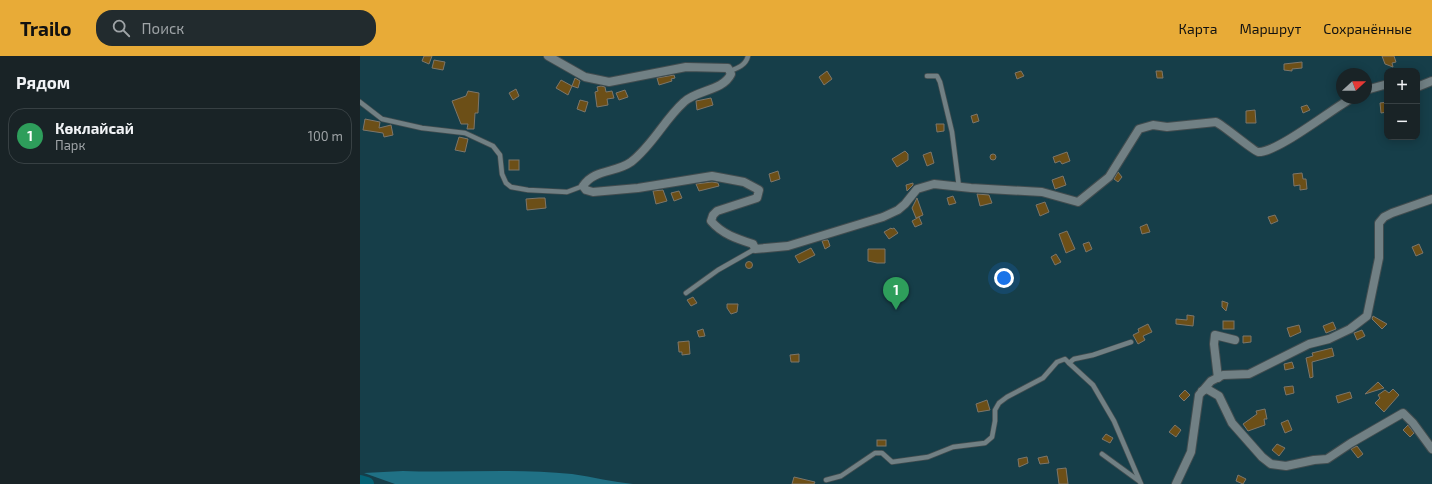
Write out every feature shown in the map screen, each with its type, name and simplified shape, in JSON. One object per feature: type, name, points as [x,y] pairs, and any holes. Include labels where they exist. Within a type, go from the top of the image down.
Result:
[{"type":"street","points":[[548,56],[585,77],[602,81],[619,80],[686,67],[726,66],[730,71],[730,76],[725,82],[685,101],[650,144],[631,162],[624,166],[590,177],[583,186],[586,190],[600,191],[680,182],[712,176],[744,182],[759,190],[757,198],[717,211],[712,215],[711,221],[727,235],[753,244],[755,249],[788,246],[883,217],[898,210],[917,189],[924,185],[934,184],[1042,192],[1078,202],[1109,177],[1139,129],[1153,126],[1167,127],[1216,122],[1240,138],[1252,150],[1258,152],[1269,150],[1287,141],[1343,104]]},
{"type":"street","points":[[1420,86],[1432,81]]},
{"type":"street","points":[[1372,88],[1384,85]]},
{"type":"street","points":[[1176,484],[1191,452],[1200,395],[1202,391],[1211,381],[1223,375],[1249,374],[1309,344],[1329,339],[1350,329],[1367,316],[1379,258],[1379,223],[1384,217],[1392,213],[1432,199]]},
{"type":"street","points":[[1218,378],[1215,335],[1235,340]]},
{"type":"street","points":[[1202,391],[1207,389],[1219,396],[1232,422],[1249,445],[1271,464],[1286,466],[1314,460],[1327,459],[1351,443],[1404,413],[1413,422],[1432,449]]},
{"type":"lane","points":[[730,71],[738,68],[746,61],[748,56]]},
{"type":"lane","points":[[927,76],[937,76],[940,82],[952,132],[959,187]]},
{"type":"lane","points":[[360,102],[382,119],[422,128],[465,133],[493,146],[500,155],[502,174],[506,183],[511,187],[528,190],[568,192],[583,186]]},
{"type":"lane","points":[[686,293],[718,270],[755,249]]},
{"type":"lane","points":[[1069,363],[1074,359],[1093,355],[1131,342]]},
{"type":"lane","points":[[826,480],[846,473],[875,453],[882,453],[892,462],[928,457],[953,447],[985,443],[992,438],[995,410],[999,403],[1007,397],[1043,378],[1058,362],[1065,360],[1093,385],[1100,396],[1122,437],[1141,483]]},
{"type":"lane","points":[[1102,454],[1141,483]]},
{"type":"shaded area","points":[[360,56],[1432,56],[1432,484],[360,484]]},
{"type":"shaded area","points":[[403,471],[551,472],[633,484],[395,484],[364,473]]},
{"type":"building","points":[[424,56],[432,56],[429,64],[422,61]]},
{"type":"building","points":[[1382,56],[1394,56],[1396,62],[1392,63],[1393,67],[1385,64]]},
{"type":"building","points":[[434,60],[445,62],[443,70],[432,68]]},
{"type":"building","points":[[1302,62],[1302,68],[1292,69],[1292,71],[1284,70],[1284,64]]},
{"type":"building","points":[[827,71],[832,79],[824,85],[819,77]]},
{"type":"building","points":[[1021,71],[1024,76],[1017,79],[1015,73]]},
{"type":"building","points":[[1156,71],[1162,71],[1163,78],[1157,78]]},
{"type":"building","points":[[674,75],[675,78],[671,79],[672,81],[659,85],[657,78]]},
{"type":"building","points":[[575,78],[580,81],[578,88],[572,86]]},
{"type":"building","points":[[561,80],[572,86],[568,95],[556,88]]},
{"type":"building","points":[[597,87],[605,87],[606,92],[612,91],[614,98],[607,99],[608,105],[597,107],[595,92],[598,91]]},
{"type":"building","points":[[516,89],[519,96],[513,100],[509,93]]},
{"type":"building","points":[[625,90],[628,97],[619,100],[616,93]]},
{"type":"building","points":[[468,91],[479,93],[478,113],[475,113],[474,129],[467,129],[468,124],[461,124],[452,101],[466,96]]},
{"type":"building","points":[[711,98],[713,105],[697,110],[696,101]]},
{"type":"building","points":[[580,100],[588,102],[585,112],[577,109]]},
{"type":"building","points":[[1384,102],[1384,112],[1381,113],[1380,103]]},
{"type":"building","points":[[1307,105],[1310,110],[1303,113],[1301,107]]},
{"type":"building","points":[[1255,110],[1256,123],[1246,123],[1246,111]]},
{"type":"building","points":[[977,114],[979,121],[973,123],[971,116]]},
{"type":"building","points":[[365,119],[380,122],[379,128],[391,125],[393,135],[384,137],[383,133],[363,130]]},
{"type":"building","points":[[936,124],[944,124],[944,131],[937,132]]},
{"type":"building","points":[[459,137],[468,139],[465,152],[455,150]]},
{"type":"building","points":[[905,151],[908,154],[908,160],[897,167],[892,159]]},
{"type":"building","points":[[931,152],[934,163],[927,166],[923,155]]},
{"type":"building","points":[[1067,152],[1070,161],[1062,164],[1060,161],[1055,163],[1053,157]]},
{"type":"building","points":[[993,154],[996,157],[993,160],[990,157]]},
{"type":"building","points":[[509,160],[519,160],[519,170],[509,170]]},
{"type":"building","points":[[778,171],[780,179],[771,182],[769,174]]},
{"type":"building","points":[[1118,172],[1122,177],[1118,182],[1114,179]]},
{"type":"building","points":[[1302,173],[1303,179],[1306,179],[1307,189],[1300,190],[1300,185],[1294,186],[1293,174]]},
{"type":"building","points":[[1063,176],[1066,185],[1055,189],[1052,180]]},
{"type":"building","points":[[712,182],[718,183],[719,186],[699,191],[696,184]]},
{"type":"building","points":[[913,183],[913,185],[907,191],[906,185]]},
{"type":"building","points":[[663,190],[667,201],[656,204],[653,191]]},
{"type":"building","points":[[679,191],[682,198],[674,201],[671,193]]},
{"type":"building","points":[[977,194],[989,195],[992,203],[980,206]]},
{"type":"building","points":[[953,196],[956,203],[949,205],[947,198]]},
{"type":"building","points":[[545,198],[546,208],[527,210],[526,199]]},
{"type":"building","points":[[917,198],[923,215],[916,218],[912,208]]},
{"type":"building","points":[[1045,202],[1049,212],[1040,216],[1036,205]]},
{"type":"building","points":[[1275,215],[1278,221],[1271,224],[1268,217]]},
{"type":"building","points":[[919,217],[922,224],[915,227],[912,221]]},
{"type":"building","points":[[1147,224],[1150,232],[1142,234],[1140,227]]},
{"type":"building","points":[[894,228],[898,233],[889,239],[884,232]]},
{"type":"building","points":[[1067,231],[1075,249],[1066,253],[1059,234]]},
{"type":"building","points":[[828,240],[830,246],[825,249],[822,241]]},
{"type":"building","points":[[1089,242],[1092,249],[1086,252],[1083,244]]},
{"type":"building","points":[[1419,244],[1423,253],[1416,256],[1412,247]]},
{"type":"building","points":[[811,248],[815,255],[799,263],[795,256]]},
{"type":"building","points":[[868,249],[885,249],[885,263],[868,261]]},
{"type":"building","points":[[1056,254],[1061,262],[1055,265],[1051,257]]},
{"type":"building","points":[[749,261],[752,262],[752,268],[749,269],[746,268],[745,265],[746,262]]},
{"type":"building","points":[[894,288],[896,293],[890,295],[888,290]]},
{"type":"building","points":[[693,297],[697,303],[691,306],[687,300]]},
{"type":"building","points":[[1222,301],[1228,303],[1226,311],[1222,307]]},
{"type":"building","points":[[727,304],[738,304],[737,312],[731,314],[727,308]]},
{"type":"building","points":[[1187,315],[1194,316],[1193,326],[1176,324],[1176,319],[1187,320]]},
{"type":"building","points":[[1373,316],[1387,324],[1382,329],[1372,319]]},
{"type":"building","points":[[1223,321],[1234,321],[1234,329],[1223,329]]},
{"type":"building","points":[[1333,322],[1336,329],[1326,333],[1323,326]]},
{"type":"building","points":[[1148,324],[1152,332],[1143,336],[1145,340],[1138,344],[1133,335],[1139,332],[1138,329]]},
{"type":"building","points":[[1299,325],[1301,332],[1290,337],[1287,328]]},
{"type":"building","points":[[703,329],[705,336],[699,337],[697,331]]},
{"type":"building","points":[[1362,330],[1365,336],[1357,340],[1354,333]]},
{"type":"building","points":[[1243,336],[1251,336],[1251,342],[1243,343]]},
{"type":"building","points":[[689,341],[690,354],[682,355],[682,352],[679,352],[678,342]]},
{"type":"building","points":[[1332,348],[1334,356],[1312,362],[1313,377],[1310,378],[1306,358],[1313,356],[1312,353]]},
{"type":"building","points":[[799,354],[799,362],[791,362],[790,355]]},
{"type":"building","points":[[1292,362],[1294,368],[1285,370],[1284,364]]},
{"type":"building","points":[[1378,382],[1384,388],[1365,394]]},
{"type":"building","points":[[1293,386],[1294,393],[1286,395],[1284,387]]},
{"type":"building","points":[[1393,389],[1399,395],[1384,412],[1375,403],[1380,398],[1378,395],[1385,390],[1389,393]]},
{"type":"building","points":[[1185,390],[1190,395],[1184,401],[1179,396]]},
{"type":"building","points":[[1350,392],[1352,398],[1338,403],[1336,396]]},
{"type":"building","points":[[987,400],[990,410],[978,412],[976,404]]},
{"type":"building","points":[[1265,409],[1267,419],[1264,419],[1265,425],[1248,431],[1243,424],[1257,414],[1256,411]]},
{"type":"building","points":[[1288,420],[1292,430],[1285,433],[1281,423]]},
{"type":"building","points":[[1175,425],[1181,430],[1176,437],[1169,432]]},
{"type":"building","points":[[1408,425],[1414,433],[1410,437],[1403,430]]},
{"type":"building","points":[[1106,434],[1113,438],[1110,443],[1102,439]]},
{"type":"building","points":[[877,440],[886,440],[886,446],[877,446]]},
{"type":"building","points":[[1277,444],[1285,448],[1279,456],[1272,450]]},
{"type":"building","points":[[1357,446],[1363,454],[1358,458],[1351,449]]},
{"type":"building","points":[[1047,456],[1049,463],[1040,464],[1038,458]]},
{"type":"building","points":[[1027,457],[1028,463],[1019,467],[1018,459]]},
{"type":"building","points":[[1066,468],[1068,484],[1059,484],[1057,469]]},
{"type":"building","points":[[1238,475],[1246,479],[1243,484],[1236,481]]},
{"type":"building","points":[[794,477],[815,482],[814,484],[792,484]]},
{"type":"waterway","points":[[360,482],[367,484]]},
{"type":"place","name":"Көклайсай","points":[[896,310]]}]
